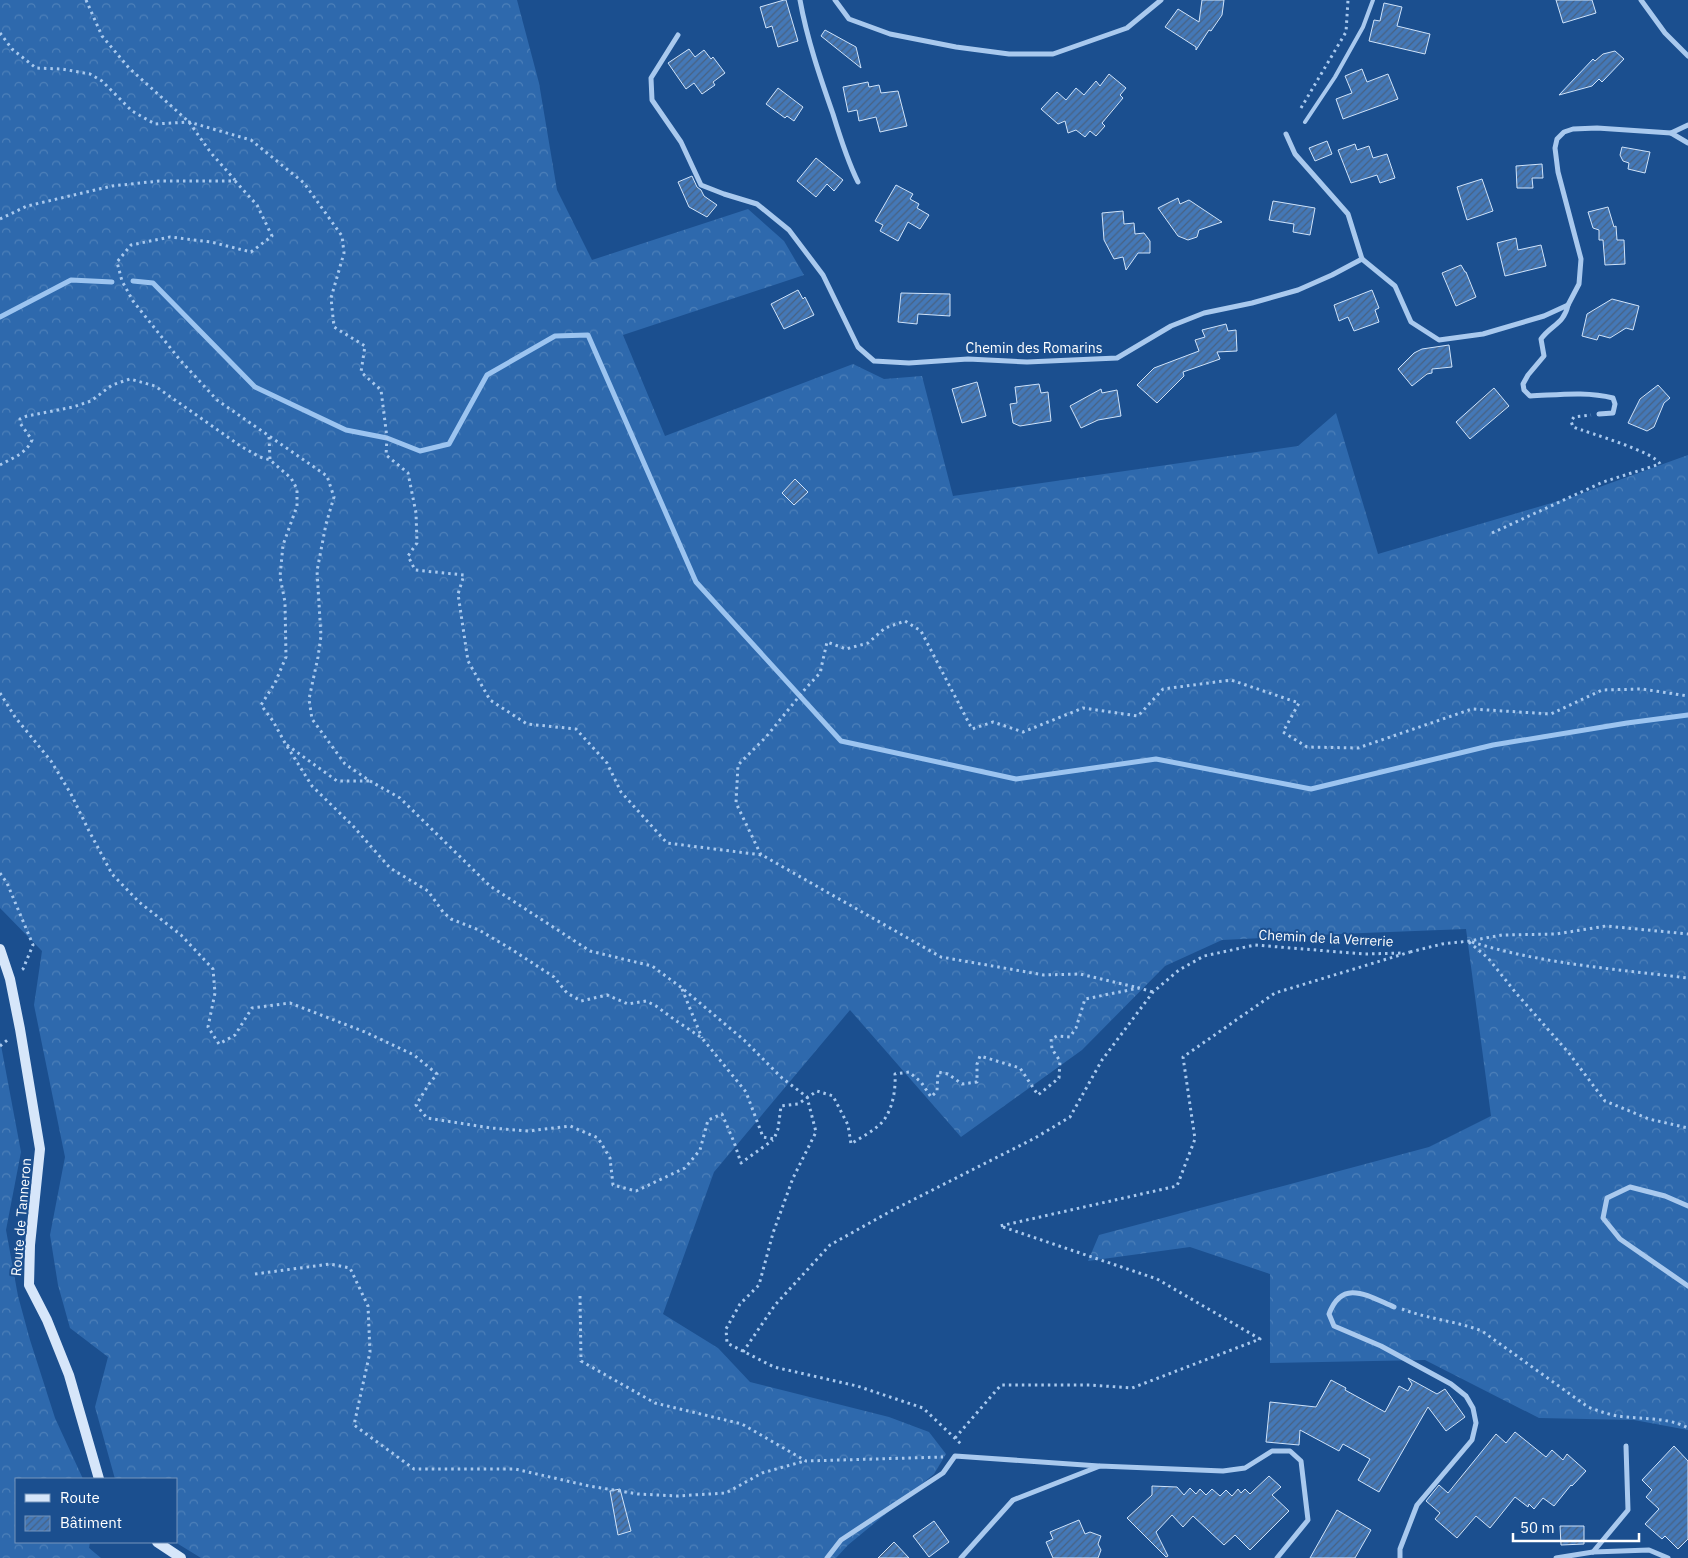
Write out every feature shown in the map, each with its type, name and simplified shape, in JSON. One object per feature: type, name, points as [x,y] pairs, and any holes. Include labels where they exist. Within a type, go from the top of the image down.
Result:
[{"type":"street","points":[[800,0],[805,26],[829,103],[851,168],[858,182]]},
{"type":"street","points":[[835,0],[849,19],[890,34],[956,47],[1000,53],[1053,54],[1128,28],[1161,0]]},
{"type":"street","points":[[1641,0],[1665,33],[1688,56]]},
{"type":"street","name":"Chemin des Romarins","points":[[678,35],[651,78],[652,100],[682,142],[701,185],[757,204],[789,230],[822,275],[858,347],[874,360],[910,364],[968,359],[1027,362],[1116,358],[1171,326],[1204,313],[1252,303],[1298,290],[1362,259]]},
{"type":"street","points":[[1670,133],[1688,125]]},
{"type":"street","points":[[1599,414],[1613,413],[1615,404],[1612,398],[1573,394],[1530,396],[1524,390],[1523,384],[1544,356],[1541,339],[1566,314],[1568,305],[1579,284],[1581,259],[1558,172],[1555,148],[1557,139],[1564,132],[1573,129],[1597,128],[1670,133],[1688,143]]},
{"type":"street","points":[[1286,134],[1295,154],[1348,214],[1362,259],[1395,286],[1411,322],[1439,340],[1483,334],[1544,316],[1568,305]]},
{"type":"street","name":"Route de Tanneron","points":[[0,949],[10,979],[40,1149],[30,1246],[29,1285],[69,1374],[99,1478]]},
{"type":"street","points":[[1688,1206],[1664,1196],[1630,1187],[1607,1198],[1603,1218],[1620,1239],[1688,1286]]},
{"type":"street","points":[[1394,1307],[1365,1294],[1352,1292],[1338,1296],[1329,1314],[1334,1326],[1380,1346],[1452,1384],[1466,1396],[1473,1408],[1476,1423],[1472,1440],[1417,1506],[1400,1549],[1400,1558]]},
{"type":"street","points":[[1593,1552],[1628,1510],[1626,1446]]},
{"type":"street","points":[[827,1558],[841,1540],[943,1474],[955,1456],[1100,1466],[1223,1471],[1245,1468],[1272,1451],[1290,1451],[1301,1461],[1308,1520],[1277,1558]]},
{"type":"street","points":[[961,1558],[1013,1500],[1100,1466]]},
{"type":"street","points":[[158,1543],[181,1558]]},
{"type":"street","points":[[1556,1558],[1593,1552],[1649,1550],[1668,1558]]},
{"type":"lane","points":[[1306,122],[1336,77],[1363,27],[1373,0]]},
{"type":"path","points":[[86,0],[102,36],[129,68],[189,122],[212,153],[257,205],[272,236],[250,252],[211,242],[170,237],[131,245],[117,262],[122,281],[133,301],[180,360],[217,400],[327,476],[334,497],[326,524],[317,571],[321,636],[309,699],[312,719],[345,764],[400,798],[490,886],[590,951],[652,966],[682,988],[744,1040],[782,1078],[807,1097],[816,1132],[793,1178],[773,1233],[759,1285],[740,1304],[726,1329],[727,1343],[774,1367],[856,1386],[923,1408],[960,1444],[955,1456],[806,1461],[762,1473],[726,1493],[677,1496],[638,1494],[589,1486],[515,1470],[414,1469],[354,1425],[370,1352],[368,1306],[350,1268],[330,1264],[255,1274]]},
{"type":"path","points":[[1299,110],[1346,32],[1348,0]]},
{"type":"path","points":[[0,33],[12,49],[36,68],[62,68],[90,74],[102,81],[132,111],[155,124],[189,122],[251,140],[304,182],[342,236],[344,253],[332,298],[334,327],[365,346],[361,372],[381,390],[386,455],[408,473],[416,513],[417,543],[408,556],[415,570],[464,575],[458,594],[468,661],[490,700],[527,724],[576,729],[607,763],[621,792],[667,843],[762,855],[941,957],[1044,975],[1080,974],[1153,992]]},
{"type":"path","points":[[0,219],[27,206],[112,186],[159,181],[235,181]]},
{"type":"path","points":[[0,465],[20,455],[32,440],[20,423],[20,419],[26,416],[74,407],[91,401],[112,385],[130,379],[155,386],[242,447],[270,460],[290,478],[297,489],[297,506],[283,545],[280,577],[285,602],[286,657],[275,683],[261,705],[273,720],[312,786],[353,826],[390,868],[428,890],[443,912],[451,919],[479,930],[511,949],[554,977],[567,993],[581,1000],[608,995],[628,1004],[646,1001],[702,1038]]},
{"type":"path","points":[[1492,534],[1603,482],[1660,464],[1659,460],[1647,453],[1574,427],[1571,422],[1574,417],[1599,414]]},
{"type":"path","points":[[269,437],[270,460]]},
{"type":"path","points":[[762,855],[736,802],[738,766],[766,737],[820,673],[827,642],[846,649],[868,643],[885,628],[904,621],[921,631],[972,729],[993,722],[1023,732],[1083,708],[1138,716],[1163,689],[1231,680],[1299,703],[1283,732],[1307,747],[1358,748],[1472,709],[1551,714],[1602,690],[1642,689],[1688,696]]},
{"type":"path","points":[[0,693],[15,717],[51,761],[71,794],[112,874],[139,902],[181,935],[213,968],[215,993],[208,1027],[220,1044],[235,1035],[252,1008],[290,1003],[365,1032],[414,1055],[437,1074],[416,1105],[427,1118],[529,1132],[570,1126],[598,1138],[610,1158],[613,1185],[636,1192],[685,1168],[700,1150],[708,1120],[722,1114],[741,1163],[774,1139],[778,1130],[781,1106],[798,1104],[817,1092],[833,1096],[848,1125],[851,1144],[880,1125],[893,1104],[896,1074],[910,1072],[921,1082],[931,1097],[937,1091],[938,1072],[948,1074],[962,1084],[978,1082],[977,1064],[980,1056],[1020,1068],[1038,1095],[1059,1078],[1060,1060],[1052,1049],[1051,1039],[1057,1036],[1070,1037],[1076,1028],[1084,999],[1139,988]]},
{"type":"path","points":[[285,743],[337,781],[370,781]]},
{"type":"path","points":[[0,873],[7,883],[33,945],[22,969],[10,979]]},
{"type":"path","points":[[1469,942],[1502,935],[1556,934],[1606,926],[1688,934]]},
{"type":"path","points":[[1469,942],[1559,962],[1688,978]]},
{"type":"path","points":[[1469,942],[1488,958],[1568,1052],[1605,1101],[1649,1119],[1688,1128]]},
{"type":"path","name":"Chemin de la Verrerie","points":[[742,1352],[775,1305],[830,1245],[891,1211],[1035,1138],[1070,1118],[1102,1060],[1153,992],[1179,970],[1204,956],[1255,945],[1364,954],[1410,952],[1442,944],[1469,942]]},
{"type":"path","points":[[955,1438],[1001,1385],[1090,1385],[1132,1388],[1260,1339],[1157,1279],[1000,1226],[1177,1186],[1196,1139],[1183,1057],[1275,993],[1410,952]]},
{"type":"path","points":[[682,988],[702,1038],[746,1092],[763,1137],[774,1139]]},
{"type":"path","points":[[580,1296],[581,1361],[655,1404],[742,1424],[806,1461]]},
{"type":"path","points":[[1394,1307],[1418,1315],[1463,1324],[1482,1331],[1588,1407],[1606,1414],[1666,1421],[1688,1428]]},
{"type":"green space","points":[[0,0],[517,0],[539,83],[557,190],[592,260],[748,209],[784,241],[804,275],[623,335],[665,436],[853,364],[884,379],[922,376],[953,496],[1298,446],[1336,413],[1378,554],[1572,497],[1688,455],[1688,1430],[1634,1420],[1539,1418],[1425,1360],[1270,1363],[1270,1274],[1190,1247],[1088,1261],[1099,1235],[1429,1147],[1491,1116],[1466,929],[1222,940],[1165,966],[1082,1050],[961,1137],[850,1010],[714,1172],[663,1314],[718,1348],[750,1382],[889,1417],[929,1432],[946,1454],[934,1474],[848,1545],[836,1558],[201,1558],[177,1543],[178,1478],[115,1478],[95,1407],[108,1357],[70,1328],[58,1285],[50,1235],[65,1157],[34,1005],[42,951],[0,908]]},
{"type":"green space","points":[[0,1040],[21,1152],[6,1230],[18,1296],[55,1418],[83,1478],[15,1478],[15,1543],[90,1543],[89,1548],[101,1558],[0,1558]]},
{"type":"building","points":[[786,0],[798,41],[778,47],[772,26],[766,28],[760,7]]},
{"type":"building","points":[[1202,0],[1224,0],[1222,15],[1196,50],[1196,47],[1165,27],[1178,9],[1199,22]]},
{"type":"building","points":[[1556,0],[1592,0],[1596,13],[1563,23]]},
{"type":"building","points":[[1384,3],[1402,7],[1397,26],[1430,34],[1425,54],[1369,41],[1374,20],[1380,21]]},
{"type":"building","points":[[825,30],[856,47],[861,68],[821,36]]},
{"type":"building","points":[[689,49],[695,57],[704,50],[711,59],[713,57],[725,73],[713,82],[715,85],[702,94],[694,83],[686,89],[668,63]]},
{"type":"building","points":[[1615,51],[1624,59],[1602,82],[1599,79],[1592,86],[1559,95],[1593,59],[1595,61],[1603,54]]},
{"type":"building","points":[[1362,69],[1367,82],[1388,74],[1398,99],[1343,119],[1336,99],[1352,93],[1345,76]]},
{"type":"building","points":[[1109,74],[1126,88],[1120,95],[1123,98],[1102,123],[1105,126],[1096,136],[1090,131],[1085,137],[1076,130],[1068,133],[1065,121],[1058,124],[1041,109],[1057,92],[1066,100],[1076,88],[1084,95],[1096,81],[1100,86]]},
{"type":"building","points":[[868,82],[869,87],[879,85],[881,93],[898,91],[907,126],[880,132],[876,117],[859,121],[857,110],[848,112],[843,87]]},
{"type":"building","points":[[778,88],[803,107],[794,121],[787,116],[785,118],[766,104]]},
{"type":"building","points":[[1327,141],[1332,154],[1315,161],[1309,148]]},
{"type":"building","points":[[1355,144],[1357,150],[1369,146],[1373,158],[1387,154],[1395,178],[1380,183],[1377,175],[1351,183],[1338,150]]},
{"type":"building","points":[[1622,147],[1650,152],[1645,173],[1628,169],[1629,163],[1623,161],[1620,155]]},
{"type":"building","points":[[816,158],[843,180],[834,191],[827,184],[816,197],[797,181]]},
{"type":"building","points":[[1542,164],[1543,178],[1532,178],[1533,188],[1517,188],[1516,166]]},
{"type":"building","points":[[692,176],[704,196],[717,205],[707,217],[689,207],[678,182]]},
{"type":"building","points":[[1482,179],[1493,211],[1467,220],[1457,187]]},
{"type":"building","points":[[896,185],[913,194],[910,199],[919,204],[917,208],[929,215],[920,229],[908,222],[898,241],[880,231],[883,225],[875,221]]},
{"type":"building","points":[[1178,198],[1180,204],[1189,200],[1222,222],[1199,230],[1197,237],[1188,240],[1178,236],[1158,208]]},
{"type":"building","points":[[1273,201],[1315,208],[1310,235],[1293,232],[1294,224],[1269,220]]},
{"type":"building","points":[[1608,207],[1614,227],[1616,226],[1617,240],[1624,240],[1625,264],[1605,265],[1603,240],[1599,240],[1599,230],[1593,228],[1588,212]]},
{"type":"building","points":[[1123,211],[1124,224],[1134,223],[1135,234],[1144,233],[1150,241],[1150,253],[1138,253],[1126,270],[1123,257],[1114,259],[1104,240],[1102,213]]},
{"type":"building","points":[[1516,238],[1518,250],[1541,245],[1546,266],[1505,276],[1497,243]]},
{"type":"building","points":[[1461,265],[1466,272],[1476,297],[1456,306],[1442,273]]},
{"type":"building","points":[[798,290],[803,299],[805,297],[814,315],[784,329],[771,304]]},
{"type":"building","points":[[1372,290],[1379,308],[1375,310],[1379,322],[1354,331],[1348,317],[1339,321],[1334,305]]},
{"type":"building","points":[[901,293],[950,294],[950,316],[918,314],[917,324],[898,322]]},
{"type":"building","points":[[1612,299],[1639,306],[1633,330],[1626,328],[1610,338],[1599,335],[1597,340],[1582,336],[1587,314]]},
{"type":"building","points":[[1226,324],[1228,331],[1236,330],[1237,351],[1217,352],[1220,359],[1183,372],[1184,376],[1157,403],[1137,385],[1154,368],[1199,351],[1195,340],[1205,337],[1202,330]]},
{"type":"building","points":[[1449,345],[1452,367],[1432,369],[1432,373],[1427,374],[1412,386],[1398,369],[1414,353],[1422,349]]},
{"type":"building","points":[[977,382],[986,416],[962,423],[952,389]]},
{"type":"building","points":[[1039,384],[1041,393],[1048,392],[1051,421],[1020,426],[1013,423],[1010,404],[1017,403],[1015,387]]},
{"type":"building","points":[[1658,385],[1670,398],[1664,403],[1654,427],[1647,431],[1628,423],[1640,399]]},
{"type":"building","points":[[1494,388],[1509,406],[1470,439],[1456,422]]},
{"type":"building","points":[[1101,389],[1102,393],[1117,390],[1121,416],[1098,420],[1081,428],[1070,406]]},
{"type":"building","points":[[795,479],[808,492],[794,505],[782,493]]},
{"type":"building","points":[[1408,1378],[1437,1394],[1445,1389],[1465,1417],[1446,1431],[1428,1407],[1379,1492],[1358,1480],[1370,1459],[1343,1444],[1339,1451],[1300,1430],[1299,1445],[1266,1442],[1270,1402],[1316,1407],[1331,1380],[1385,1412],[1399,1386],[1408,1391],[1412,1384]]},
{"type":"building","points":[[1515,1432],[1546,1457],[1552,1450],[1563,1460],[1567,1454],[1586,1471],[1571,1485],[1554,1506],[1543,1498],[1534,1509],[1529,1504],[1528,1507],[1515,1497],[1490,1528],[1476,1516],[1457,1538],[1435,1519],[1440,1513],[1426,1501],[1439,1485],[1448,1493],[1496,1434],[1506,1443]]},
{"type":"building","points":[[1674,1446],[1688,1461],[1688,1539],[1678,1549],[1665,1536],[1662,1539],[1645,1524],[1659,1509],[1646,1497],[1652,1490],[1642,1480]]},
{"type":"building","points":[[1269,1476],[1281,1487],[1272,1495],[1289,1511],[1250,1550],[1235,1535],[1224,1545],[1193,1516],[1183,1527],[1172,1515],[1156,1532],[1168,1556],[1166,1557],[1127,1518],[1152,1495],[1152,1486],[1177,1487],[1184,1495],[1190,1488],[1196,1494],[1200,1489],[1206,1495],[1212,1489],[1220,1496],[1226,1490],[1232,1496],[1238,1489],[1241,1493],[1245,1489],[1250,1494]]},
{"type":"building","points":[[620,1489],[631,1531],[618,1535],[610,1491]]},
{"type":"building","points":[[1337,1510],[1371,1530],[1355,1558],[1310,1558]]},
{"type":"building","points":[[1079,1520],[1085,1534],[1090,1532],[1101,1536],[1098,1544],[1101,1550],[1098,1558],[1053,1558],[1046,1542],[1053,1539],[1050,1532]]},
{"type":"building","points":[[934,1521],[949,1542],[929,1557],[913,1536]]},
{"type":"building","points":[[1560,1526],[1584,1526],[1584,1544],[1561,1545]]},
{"type":"building","points":[[894,1542],[909,1558],[878,1558]]},
{"type":"waterway","points":[[0,317],[71,280],[112,282]]},
{"type":"waterway","points":[[133,281],[153,283],[255,387],[346,430],[387,438],[420,451],[449,444],[487,375],[555,336],[588,335],[696,582],[841,741],[1016,779],[1156,759],[1311,789],[1493,745],[1688,715]]}]
